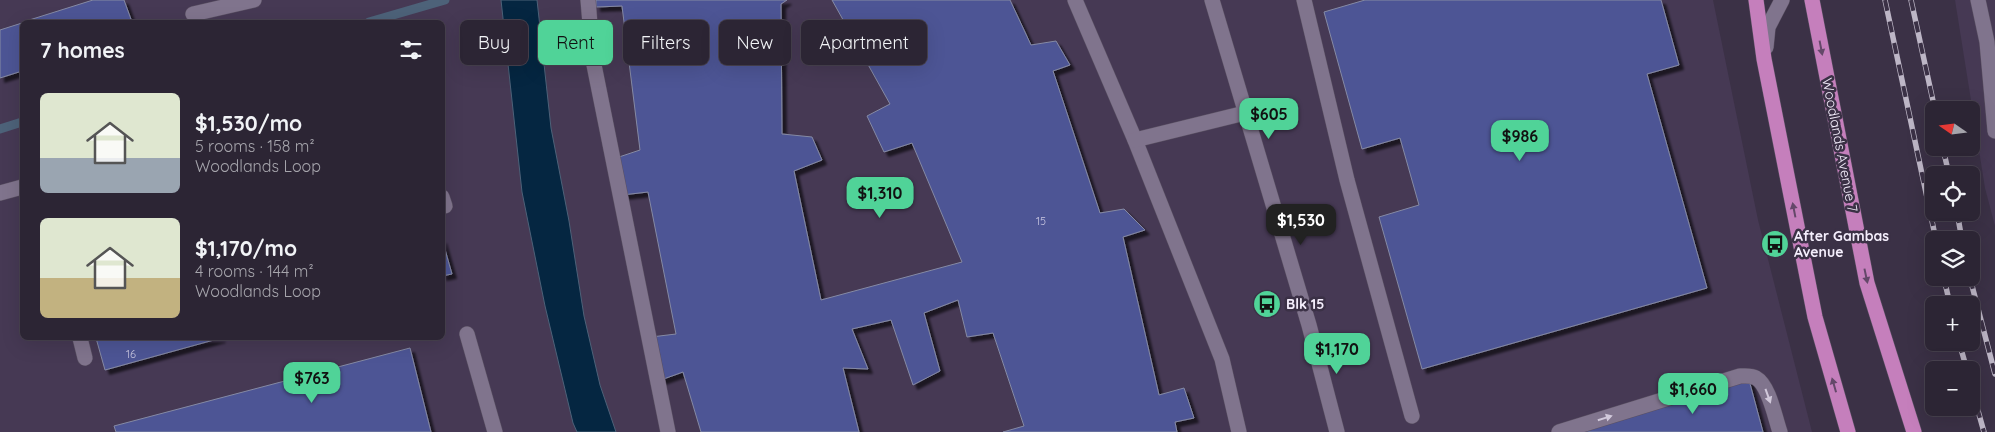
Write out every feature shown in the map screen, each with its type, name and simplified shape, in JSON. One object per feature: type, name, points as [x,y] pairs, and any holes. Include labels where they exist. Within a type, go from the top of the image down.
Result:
[{"type":"main road","points":[[1756,0],[1764,59],[1815,317],[1848,432]]},
{"type":"main road","name":"Woodlands Avenue 7","points":[[1812,0],[1867,283],[1914,432]]},
{"type":"street","points":[[193,14],[254,0]]},
{"type":"street","points":[[588,0],[593,60],[668,432]]},
{"type":"street","points":[[1075,0],[1135,140],[1222,359],[1239,432]]},
{"type":"street","points":[[1212,0],[1244,114],[1309,325],[1337,432]]},
{"type":"street","points":[[1304,0],[1347,180],[1412,416]]},
{"type":"street","points":[[1764,59],[1768,27],[1782,0]]},
{"type":"street","points":[[1978,0],[1991,41],[1995,131]]},
{"type":"street","points":[[1135,140],[1244,114]]},
{"type":"street","points":[[0,193],[20,188]]},
{"type":"street","points":[[467,334],[496,432]]},
{"type":"street","points":[[80,340],[85,358]]},
{"type":"street","points":[[1559,432],[1740,376],[1753,376],[1766,389],[1780,432]]},
{"type":"shaded area","points":[[0,0],[1713,0],[1758,220],[1812,432],[0,432]]},
{"type":"shaded area","points":[[1955,0],[1995,0],[1995,226],[1985,188],[1980,156],[1980,101],[1971,101]]},
{"type":"water","points":[[501,0],[537,0],[539,20],[538,65],[544,65],[551,128],[569,221],[584,316],[600,385],[616,432],[577,432],[573,423],[545,306],[522,192],[508,65],[528,65],[528,20],[503,20]]},
{"type":"building","points":[[93,0],[124,0],[131,20],[29,20]]},
{"type":"building","points":[[596,0],[787,0],[781,4],[781,20],[719,20],[719,65],[781,65],[782,134],[812,137],[822,160],[794,171],[821,300],[962,262],[912,143],[884,152],[867,116],[890,104],[868,65],[927,65],[927,20],[843,20],[832,0],[1010,0],[1031,45],[1056,41],[1070,65],[1053,71],[1100,213],[1124,209],[1145,230],[1123,237],[1159,395],[1184,388],[1194,418],[1175,422],[1177,432],[1003,432],[1024,426],[993,333],[967,337],[958,300],[924,313],[940,371],[913,385],[891,320],[852,329],[868,369],[843,368],[859,432],[701,432],[683,372],[658,381],[643,338],[676,334],[648,192],[622,195],[616,158],[640,150],[629,65],[709,65],[709,20],[624,20],[622,6],[596,7]]},
{"type":"building","points":[[1365,0],[1661,0],[1679,65],[1647,74],[1707,288],[1422,369],[1379,217],[1419,205],[1400,138],[1362,149],[1324,12]]},
{"type":"building","points":[[20,24],[20,72],[0,78],[0,30]]},
{"type":"building","points":[[445,250],[452,274],[445,275]]},
{"type":"building","points":[[97,340],[214,340],[105,370]]},
{"type":"building","points":[[410,348],[431,432],[116,432],[114,426]]},
{"type":"building","points":[[1749,380],[1763,432],[1568,432]]},
{"type":"waterway","points":[[376,20],[445,0]]},
{"type":"waterway","points":[[0,129],[20,123]]},
{"type":"railway","points":[[1885,0],[1934,231]]},
{"type":"railway","points":[[1911,0],[1933,101]]},
{"type":"railway","points":[[1945,156],[1947,166]]},
{"type":"railway","points":[[1959,221],[1960,231]]},
{"type":"railway","points":[[1946,286],[1948,296]]},
{"type":"railway","points":[[1972,286],[1995,374]]},
{"type":"railway","points":[[1962,351],[1964,361]]},
{"type":"railway","points":[[1979,416],[1984,432]]},
{"type":"place","name":"After Gambas Avenue","points":[[1775,244]]},
{"type":"place","name":"Blk 15","points":[[1267,304]]}]
